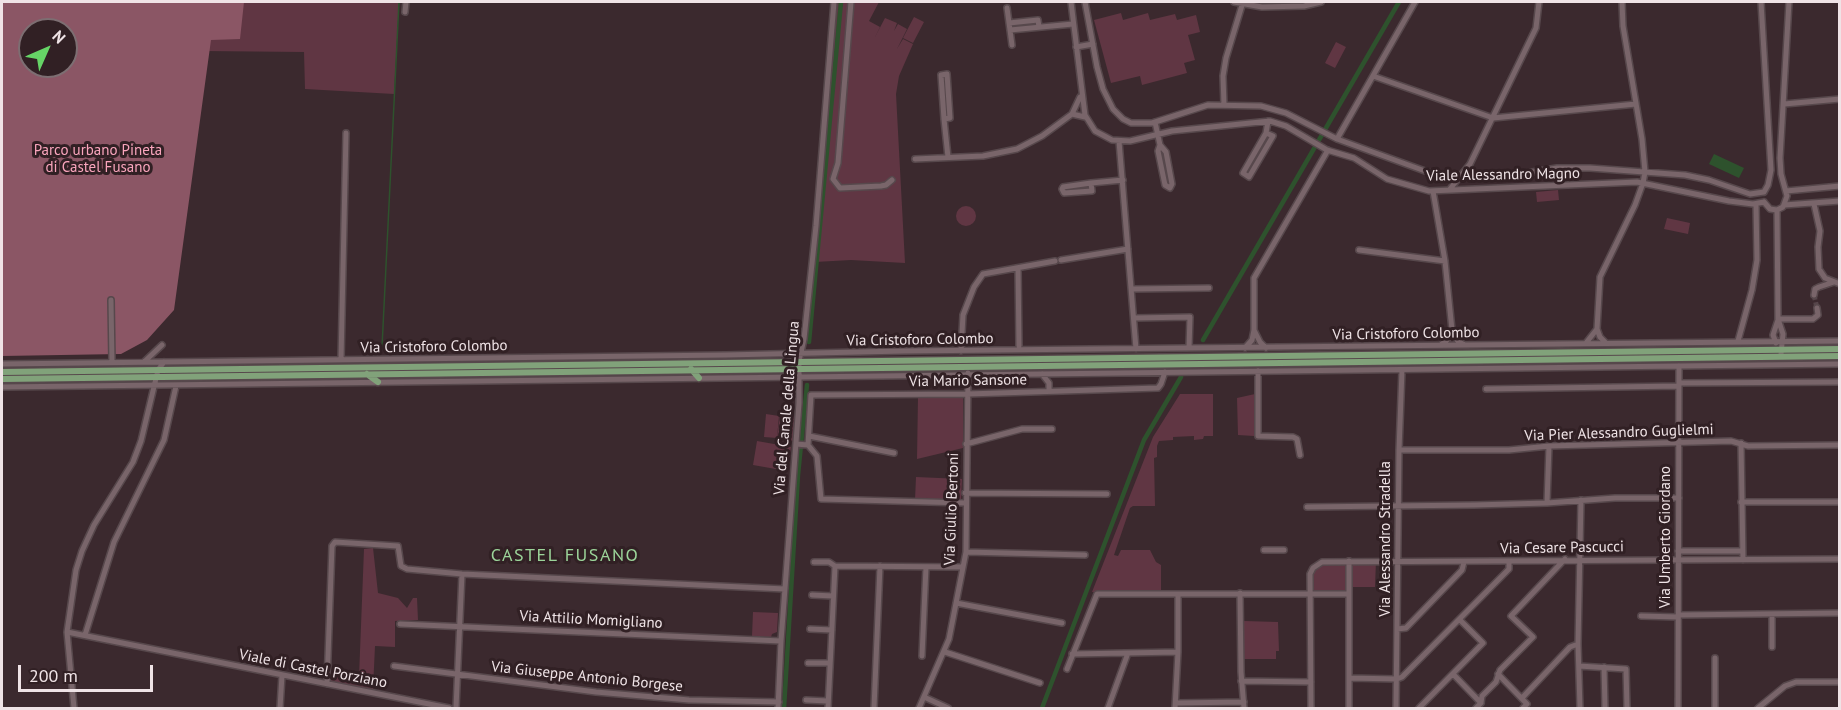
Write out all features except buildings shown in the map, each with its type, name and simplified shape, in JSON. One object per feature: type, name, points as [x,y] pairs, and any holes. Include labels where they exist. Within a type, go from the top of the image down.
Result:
[{"type":"main road","name":"Via Cristoforo Colombo","points":[[2,379],[799,369],[969,363],[1839,349]]},
{"type":"main road","name":"Via Cristoforo Colombo","points":[[2,372],[280,368],[799,369],[914,360],[969,363],[1162,364],[1657,358],[1782,361],[1839,356]]},
{"type":"main road","points":[[691,369],[699,378]]},
{"type":"main road","points":[[366,374],[378,382]]},
{"type":"street","points":[[405,12],[406,2]]},
{"type":"street","name":"Via del Canale della Lingua","points":[[779,705],[781,641],[797,444],[799,369],[816,226],[834,2]]},
{"type":"street","points":[[851,2],[838,163],[833,179],[840,188],[881,186],[892,180]]},
{"type":"street","points":[[1071,2],[1085,117],[1099,134],[1119,141],[1136,349]]},
{"type":"street","name":"Viale Alessandro Magno","points":[[1085,2],[1101,86],[1113,109],[1131,123],[1155,122],[1200,107],[1224,105],[1268,107],[1289,114],[1335,138],[1426,173],[1502,177],[1573,167],[1697,177],[1751,194],[1764,192]]},
{"type":"street","points":[[1234,2],[1262,7],[1301,7],[1321,2]]},
{"type":"street","points":[[1335,138],[1415,2]]},
{"type":"street","points":[[1450,189],[1469,166],[1536,28],[1539,2]]},
{"type":"street","points":[[1606,343],[1600,337],[1597,328],[1600,277],[1635,205],[1643,183],[1644,172],[1643,147],[1623,24],[1622,2]]},
{"type":"street","points":[[1761,2],[1771,170],[1764,192],[1764,202],[1770,209],[1777,210],[1784,205],[1839,201]]},
{"type":"street","points":[[1784,205],[1785,189],[1780,174],[1780,158],[1789,2]]},
{"type":"street","points":[[1224,105],[1223,76],[1226,58],[1243,3]]},
{"type":"street","points":[[1007,8],[1012,45]]},
{"type":"street","points":[[1010,26],[1039,27],[1073,24]]},
{"type":"street","points":[[1076,47],[1093,44]]},
{"type":"street","points":[[944,119],[950,118],[947,74],[941,75],[944,119],[948,157]]},
{"type":"street","points":[[1372,76],[1493,118],[1636,104]]},
{"type":"street","points":[[915,159],[983,156],[1017,149],[1042,136],[1072,114],[1081,93]]},
{"type":"street","points":[[1784,104],[1839,99]]},
{"type":"street","points":[[1072,114],[1085,117]]},
{"type":"street","points":[[1266,133],[1273,136],[1249,177],[1243,173],[1266,133],[1268,121]]},
{"type":"street","name":"Viale Alessandro Magno","points":[[1119,141],[1130,141],[1194,128],[1268,121],[1286,126],[1327,150],[1349,156],[1387,179],[1433,191],[1643,183],[1720,200],[1756,204],[1764,202]]},
{"type":"street","points":[[1155,122],[1160,145],[1166,152],[1172,184],[1170,188],[1165,185],[1158,151],[1160,145]]},
{"type":"street","points":[[341,360],[346,133]]},
{"type":"street","points":[[1349,156],[1352,143]]},
{"type":"street","points":[[1245,348],[1252,340],[1254,330],[1254,278],[1327,150]]},
{"type":"street","points":[[1063,187],[1123,180]]},
{"type":"street","points":[[1768,185],[1777,182],[1785,189],[1839,186]]},
{"type":"street","points":[[1433,191],[1445,261],[1452,330],[1457,340],[1464,345]]},
{"type":"street","points":[[1738,341],[1752,290],[1756,260],[1756,204]]},
{"type":"street","points":[[1814,204],[1820,231],[1819,269],[1823,276],[1837,283]]},
{"type":"street","points":[[1777,210],[1778,319],[1773,334],[1779,341],[1782,361]]},
{"type":"street","points":[[969,363],[963,351],[963,315],[983,273],[1128,249]]},
{"type":"street","points":[[1359,250],[1445,261]]},
{"type":"street","points":[[1017,268],[1019,346]]},
{"type":"street","points":[[1814,295],[1815,290],[1819,287],[1837,283]]},
{"type":"street","points":[[1131,289],[1209,288]]},
{"type":"street","points":[[111,300],[112,362]]},
{"type":"street","points":[[1778,319],[1813,319],[1818,315],[1817,308]]},
{"type":"street","points":[[1134,318],[1190,317],[1189,348]]},
{"type":"street","points":[[1778,319],[1783,333],[1779,341]]},
{"type":"street","points":[[1586,343],[1597,328]]},
{"type":"street","points":[[1254,330],[1266,348]]},
{"type":"street","points":[[1441,346],[1452,330]]},
{"type":"street","name":"Via Cristoforo Colombo","points":[[2,364],[1839,341]]},
{"type":"street","points":[[144,362],[162,345]]},
{"type":"street","points":[[904,351],[914,360]]},
{"type":"street","points":[[1657,358],[1667,365]]},
{"type":"street","points":[[272,360],[280,368]]},
{"type":"street","name":"Via Cristoforo Colombo","points":[[2,387],[699,378],[799,369],[968,375],[1679,366],[1782,361],[1839,363]]},
{"type":"street","points":[[74,708],[67,632],[76,570],[94,525],[133,462],[141,441],[155,378],[164,362]]},
{"type":"street","name":"Via Giulio Bertoni","points":[[919,708],[945,652],[966,552],[969,363]]},
{"type":"street","points":[[1162,364],[1175,372]]},
{"type":"street","name":"Via Umberto Giordano","points":[[1678,708],[1679,366]]},
{"type":"street","name":"Via Alessandro Stradella","points":[[1396,708],[1402,370]]},
{"type":"street","points":[[1258,371],[1258,436],[1293,437],[1297,440],[1300,455]]},
{"type":"street","name":"Via Mario Sansone","points":[[807,445],[811,395],[967,394],[1158,388],[1165,372]]},
{"type":"street","points":[[1042,374],[1049,383],[1049,392]]},
{"type":"street","points":[[21,387],[28,379]]},
{"type":"street","points":[[1486,389],[1839,382]]},
{"type":"street","points":[[85,635],[114,543],[164,440],[176,386]]},
{"type":"street","points":[[966,444],[1022,429],[1052,429]]},
{"type":"street","points":[[809,436],[894,453]]},
{"type":"street","name":"Via Pier Alessandro Guglielmi","points":[[1399,450],[1509,450],[1549,446],[1731,441],[1748,446],[1839,445]]},
{"type":"street","points":[[1741,443],[1743,560]]},
{"type":"street","points":[[797,444],[807,445],[817,456],[820,500],[965,504]]},
{"type":"street","points":[[1547,503],[1549,446]]},
{"type":"street","points":[[966,493],[1107,494]]},
{"type":"street","points":[[1306,507],[1547,503],[1679,498]]},
{"type":"street","points":[[1572,708],[1580,705],[1578,644],[1581,500]]},
{"type":"street","points":[[1741,502],[1839,502]]},
{"type":"street","points":[[327,684],[333,543],[398,546],[400,563],[403,568],[462,574],[785,589]]},
{"type":"street","points":[[1264,550],[1284,550]]},
{"type":"street","points":[[1678,551],[1742,551]]},
{"type":"street","points":[[966,552],[1085,555]]},
{"type":"street","name":"Via Cesare Pascucci","points":[[1311,593],[1310,574],[1313,568],[1322,562],[1839,558]]},
{"type":"street","points":[[1476,708],[1481,703],[1482,696],[1496,681],[1497,674],[1533,637],[1510,616],[1565,559]]},
{"type":"street","points":[[1349,561],[1349,708]]},
{"type":"street","points":[[1397,629],[1406,628],[1414,620],[1462,570],[1464,561]]},
{"type":"street","points":[[1350,678],[1397,679],[1402,677],[1509,569],[1509,561]]},
{"type":"street","points":[[814,562],[830,562],[835,566],[963,567]]},
{"type":"street","points":[[828,708],[835,566]]},
{"type":"street","points":[[874,708],[880,566]]},
{"type":"street","points":[[922,656],[926,567]]},
{"type":"street","points":[[456,708],[462,574]]},
{"type":"street","points":[[1178,594],[1176,706],[1244,705],[1241,681],[1240,593]]},
{"type":"street","points":[[1311,593],[1311,708]]},
{"type":"street","points":[[1067,669],[1097,594],[1349,594]]},
{"type":"street","points":[[812,595],[833,596]]},
{"type":"street","points":[[956,603],[1062,623]]},
{"type":"street","points":[[1641,616],[1839,613]]},
{"type":"street","points":[[1772,614],[1772,647]]},
{"type":"street","points":[[1419,708],[1483,643],[1460,620]]},
{"type":"street","name":"Via Attilio Momigliano","points":[[400,624],[781,641]]},
{"type":"street","points":[[810,629],[832,630]]},
{"type":"street","name":"Viale di Castel Porziano","points":[[67,632],[449,708]]},
{"type":"street","points":[[1522,698],[1570,647],[1578,644]]},
{"type":"street","points":[[945,652],[1040,683]]},
{"type":"street","points":[[1072,654],[1178,652]]},
{"type":"street","points":[[1108,708],[1128,654]]},
{"type":"street","points":[[1715,657],[1715,708]]},
{"type":"street","points":[[808,663],[830,663]]},
{"type":"street","name":"Via Giuseppe Antonio Borgese","points":[[394,666],[457,676],[596,692],[779,705]]},
{"type":"street","points":[[1579,666],[1626,669],[1627,708]]},
{"type":"street","points":[[1604,667],[1605,708]]},
{"type":"street","points":[[1453,674],[1481,703]]},
{"type":"street","points":[[1497,674],[1527,704],[1523,708]]},
{"type":"street","points":[[280,708],[282,675]]},
{"type":"street","points":[[1241,681],[1311,682]]},
{"type":"street","points":[[1758,708],[1785,686],[1796,682],[1839,682]]},
{"type":"street","points":[[924,697],[948,708]]},
{"type":"street","points":[[806,700],[828,701]]},
{"type":"shaded area","points":[[205,2],[399,2],[394,94],[305,89],[304,52],[203,51]]},
{"type":"shaded area","points":[[837,2],[879,2],[869,21],[880,27],[874,39],[885,18],[897,23],[894,31],[898,24],[907,29],[897,49],[903,39],[913,44],[899,76],[896,94],[905,263],[851,260],[815,262]]},
{"type":"shaded area","points":[[1121,13],[1123,20],[1148,13],[1150,20],[1175,14],[1177,20],[1196,15],[1200,32],[1188,35],[1195,60],[1184,63],[1187,73],[1142,85],[1140,76],[1111,83],[1094,20]]},
{"type":"shaded area","points":[[914,17],[924,22],[913,43],[903,38]]},
{"type":"shaded area","points":[[1336,42],[1346,47],[1335,68],[1325,63]]},
{"type":"shaded area","points":[[1714,154],[1744,168],[1739,178],[1709,164]]},
{"type":"shaded area","points":[[1558,190],[1559,200],[1537,202],[1536,192]]},
{"type":"shaded area","points":[[966,206],[973,209],[976,216],[973,223],[966,226],[959,223],[956,216],[959,209]]},
{"type":"shaded area","points":[[1667,218],[1690,223],[1688,234],[1664,229]]},
{"type":"shaded area","points":[[1180,394],[1213,394],[1213,436],[1204,436],[1203,439],[1194,440],[1194,436],[1173,437],[1173,440],[1159,441],[1157,457],[1154,458],[1155,506],[1130,508],[1114,555],[1118,556],[1121,550],[1150,550],[1156,562],[1161,565],[1161,591],[1092,592],[1153,437]]},
{"type":"shaded area","points":[[1255,394],[1254,436],[1238,435],[1237,398]]},
{"type":"shaded area","points":[[918,397],[963,398],[963,448],[917,459]]},
{"type":"shaded area","points":[[766,414],[779,416],[777,438],[764,437]]},
{"type":"shaded area","points":[[780,415],[796,417],[793,441],[777,439]]},
{"type":"shaded area","points":[[757,441],[791,447],[787,471],[753,465]]},
{"type":"shaded area","points":[[916,477],[962,479],[961,501],[915,500]]},
{"type":"shaded area","points":[[373,548],[378,593],[398,598],[407,608],[413,598],[417,598],[418,620],[395,621],[395,647],[375,646],[373,689],[331,682],[330,675],[359,677],[364,549]]},
{"type":"shaded area","points":[[1376,561],[1375,587],[1350,587],[1349,594],[1311,593],[1313,568],[1322,562]]},
{"type":"shaded area","points":[[753,612],[778,613],[777,632],[771,637],[752,636]]},
{"type":"shaded area","points":[[1244,621],[1278,622],[1279,651],[1276,651],[1276,659],[1243,659]]},
{"type":"green space","name":"Parco urbano Pineta di Castel Fusano","points":[[2,2],[244,2],[240,39],[211,40],[174,310],[147,340],[121,354],[2,356]]},
{"type":"waterway","points":[[382,347],[399,2]]},
{"type":"waterway","points":[[809,342],[841,2]]},
{"type":"waterway","points":[[1203,340],[1399,2]]},
{"type":"waterway","points":[[1042,708],[1144,440],[1181,377]]},
{"type":"waterway","points":[[784,708],[798,475],[807,385]]},
{"type":"tunnel","points":[[1814,295],[1817,308]]},
{"type":"district","name":"CASTEL FUSANO","points":[[565,556]]}]
